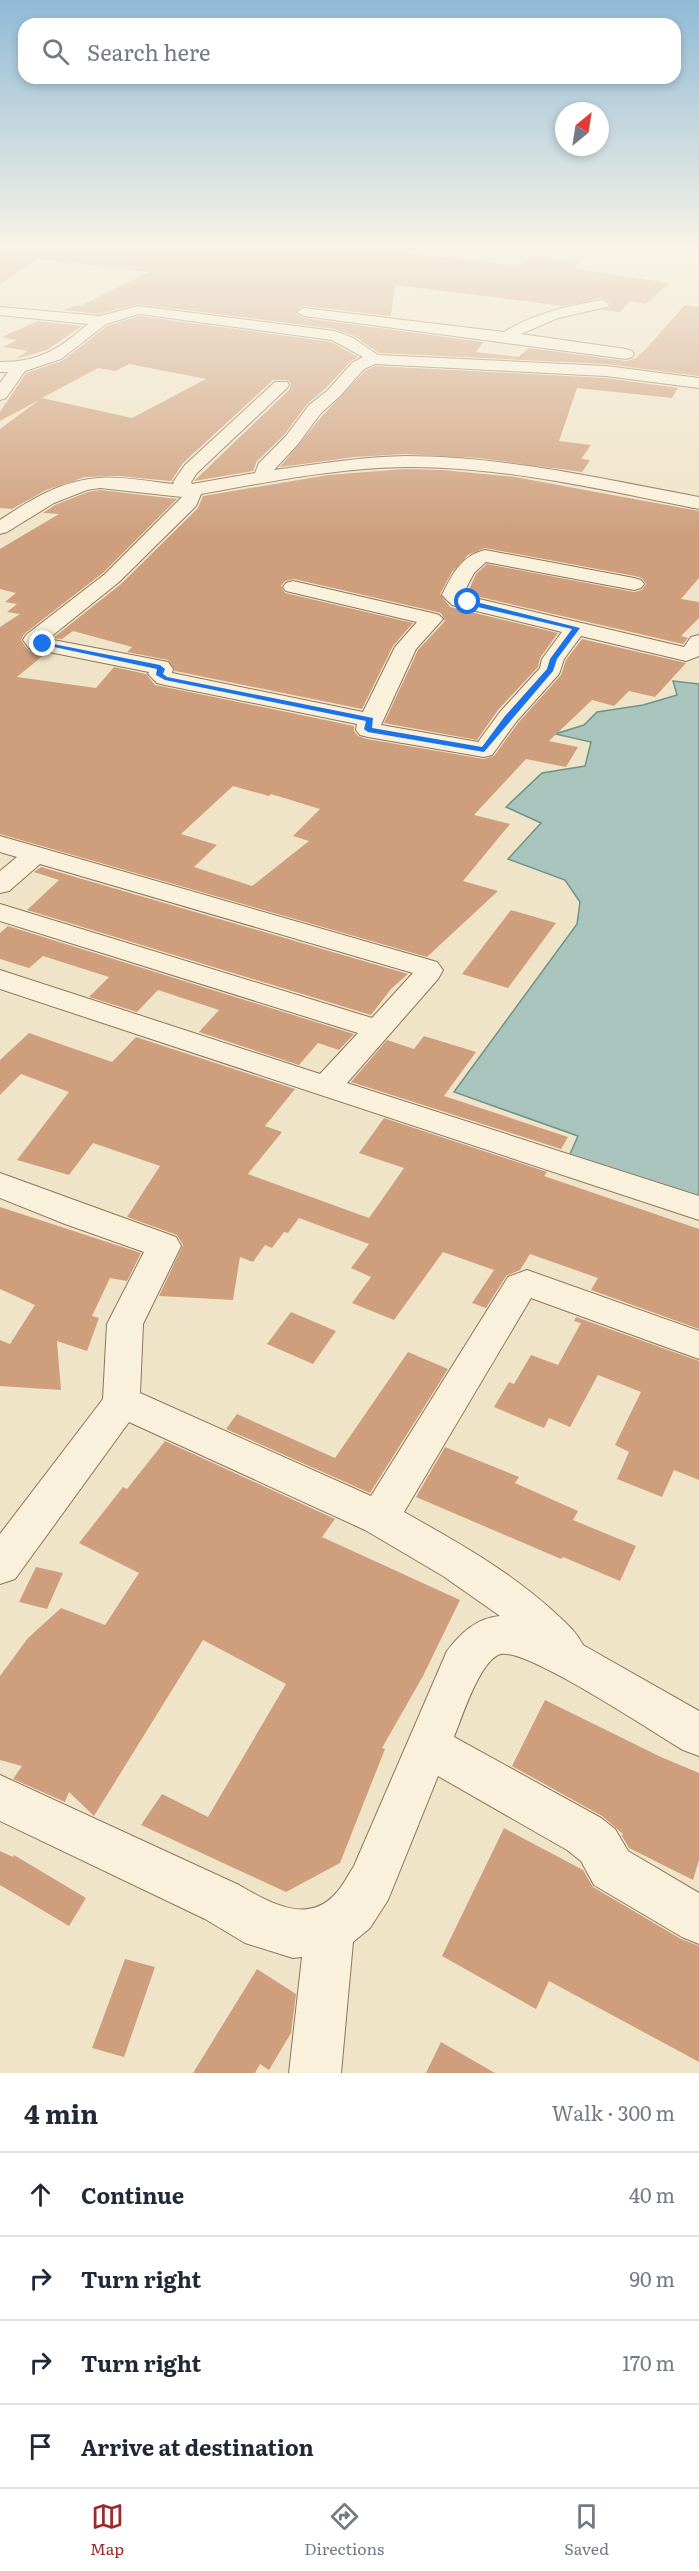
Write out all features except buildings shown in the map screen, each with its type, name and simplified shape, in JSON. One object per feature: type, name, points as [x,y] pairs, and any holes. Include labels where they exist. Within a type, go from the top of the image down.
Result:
[{"type":"street","points":[[0,367],[18,369],[40,365],[74,342]]},
{"type":"street","points":[[349,342],[370,355],[372,359]]},
{"type":"street","points":[[541,342],[645,356]]},
{"type":"street","points":[[269,476],[264,474],[265,466],[292,440],[315,409],[334,393],[358,366],[372,359],[546,366],[699,383]]},
{"type":"street","points":[[0,395],[18,369]]},
{"type":"street","points":[[281,385],[191,469],[182,482],[186,491],[192,495],[189,502],[112,578],[34,640],[37,643],[160,667],[161,677],[174,681],[370,720]]},
{"type":"street","points":[[0,528],[51,497],[86,484],[100,483],[186,491],[269,476],[369,463],[423,462],[556,475],[699,503]]},
{"type":"street","points":[[634,584],[481,556],[462,576],[452,595],[459,601],[686,654],[690,653],[699,642]]},
{"type":"street","points":[[293,587],[432,619],[406,647],[367,729],[485,749],[508,717],[551,669],[553,659],[576,628]]},
{"type":"street","points":[[0,844],[429,970],[327,1087]]},
{"type":"street","points":[[0,885],[36,854]]},
{"type":"street","points":[[0,912],[376,1029]]},
{"type":"street","points":[[0,979],[699,1208]]},
{"type":"street","points":[[0,1185],[77,1216],[164,1246],[125,1324],[123,1334],[126,1346],[119,1384],[122,1402],[0,1566]]},
{"type":"street","points":[[379,1518],[520,1286],[527,1282],[699,1345]]},
{"type":"street","points":[[122,1402],[379,1518],[458,1563],[508,1598],[584,1667]]},
{"type":"street","points":[[0,1797],[222,1902],[262,1926],[293,1934],[330,1929],[353,1911],[371,1883],[462,1665],[478,1645],[496,1635],[519,1636],[584,1667],[699,1735]]},
{"type":"street","points":[[429,1746],[584,1834],[598,1845],[611,1868],[699,1920]]},
{"type":"street","points":[[315,2073],[330,1929]]},
{"type":"water","points":[[673,681],[699,684],[699,1205],[566,1163],[578,1136],[454,1092],[577,924],[580,902],[565,880],[508,859],[541,823],[506,807],[542,773],[585,766],[591,742],[555,734],[584,725],[597,712],[643,705],[677,695]]},
{"type":"route","points":[[43,644],[160,667],[162,668],[159,675],[161,677],[203,687],[370,720],[367,729],[484,750],[508,717],[551,669],[553,659],[576,628],[468,602]]}]
